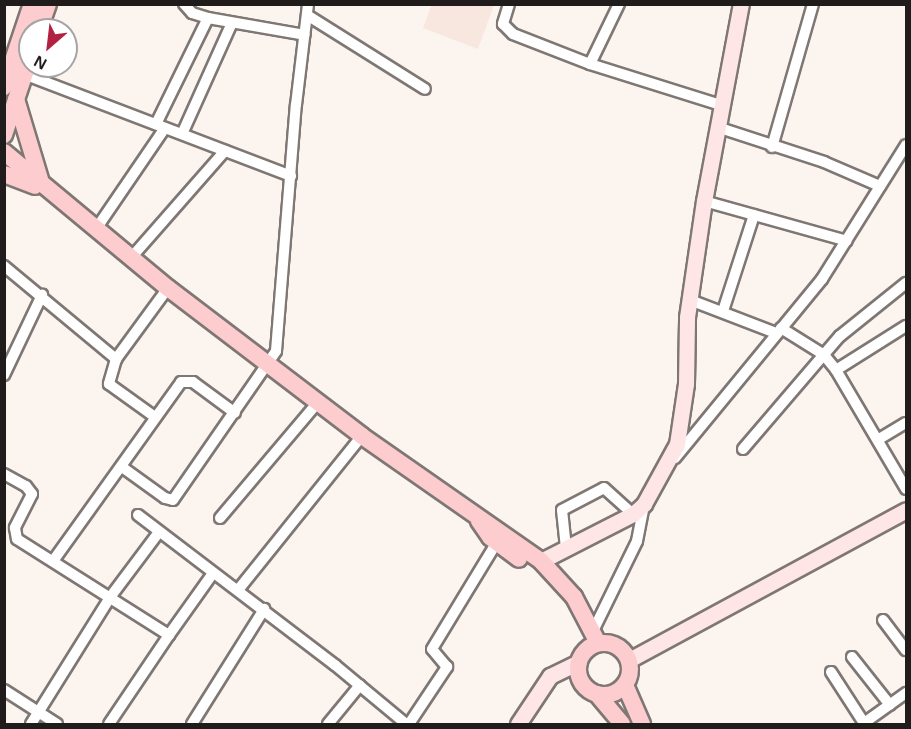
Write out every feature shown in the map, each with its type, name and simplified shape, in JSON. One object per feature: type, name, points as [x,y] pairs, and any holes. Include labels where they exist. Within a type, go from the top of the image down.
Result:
[{"type":"main road","points":[[4,135],[10,93],[32,4]]},
{"type":"main road","points":[[10,93],[21,78]]},
{"type":"main road","points":[[10,93],[42,184]]},
{"type":"main road","points":[[4,152],[130,259],[362,436],[479,521],[497,542],[533,568],[552,589],[576,620],[590,646]]},
{"type":"main road","points":[[4,174],[60,199]]},
{"type":"main road","points":[[479,521],[496,527],[541,561],[574,597],[590,646],[579,673],[586,687],[597,694],[622,724]]},
{"type":"main road","points":[[590,646],[619,647],[629,660],[625,685],[642,724]]},
{"type":"main road","points":[[597,694],[611,694],[625,685]]},
{"type":"street","points":[[184,4],[192,13],[208,18],[305,35]]},
{"type":"street","points":[[508,4],[503,24],[509,31],[590,64],[721,105]]},
{"type":"street","points":[[590,64],[619,4]]},
{"type":"street","points":[[660,478],[676,444],[683,420],[690,300],[704,201],[741,4]]},
{"type":"street","points":[[772,147],[813,4]]},
{"type":"street","points":[[122,467],[165,498],[173,500],[270,365],[280,339],[291,176],[308,10],[425,88]]},
{"type":"street","points":[[96,229],[161,126],[208,18]]},
{"type":"street","points":[[182,134],[232,23]]},
{"type":"street","points":[[35,78],[291,176]]},
{"type":"street","points":[[717,127],[772,147],[824,162],[880,186]]},
{"type":"street","points":[[541,561],[639,509],[660,478],[778,330],[822,279],[906,145]]},
{"type":"street","points":[[130,259],[225,151]]},
{"type":"street","points":[[704,201],[847,241]]},
{"type":"street","points":[[723,311],[754,215]]},
{"type":"street","points":[[4,266],[42,295],[116,359]]},
{"type":"street","points":[[743,449],[853,323],[906,283]]},
{"type":"street","points":[[155,417],[109,384],[116,359],[168,288]]},
{"type":"street","points":[[4,375],[42,295]]},
{"type":"street","points":[[690,300],[778,330],[824,355],[836,370],[879,440],[906,489]]},
{"type":"street","points":[[836,370],[906,326]]},
{"type":"street","points":[[53,561],[181,382],[188,380],[235,413]]},
{"type":"street","points":[[220,518],[318,402]]},
{"type":"street","points":[[879,440],[906,423]]},
{"type":"street","points":[[238,590],[362,436]]},
{"type":"street","points":[[4,474],[26,486],[32,494],[15,536],[169,635]]},
{"type":"street","points":[[566,549],[562,510],[604,488],[639,509]]},
{"type":"street","points":[[518,724],[550,676],[590,646],[637,541],[639,509]]},
{"type":"street","points":[[629,660],[906,510]]},
{"type":"street","points":[[138,515],[264,609],[407,724],[447,667],[432,649],[497,542]]},
{"type":"street","points":[[31,724],[111,596],[159,532]]},
{"type":"street","points":[[109,724],[213,573]]},
{"type":"street","points":[[192,724],[264,609]]},
{"type":"street","points":[[883,620],[906,650]]},
{"type":"street","points":[[852,657],[890,705]]},
{"type":"street","points":[[831,672],[864,723],[906,693]]},
{"type":"street","points":[[328,724],[360,685]]},
{"type":"street","points":[[4,690],[57,724]]},
{"type":"shaded area","points":[[432,4],[494,5],[478,49],[423,28]]}]
